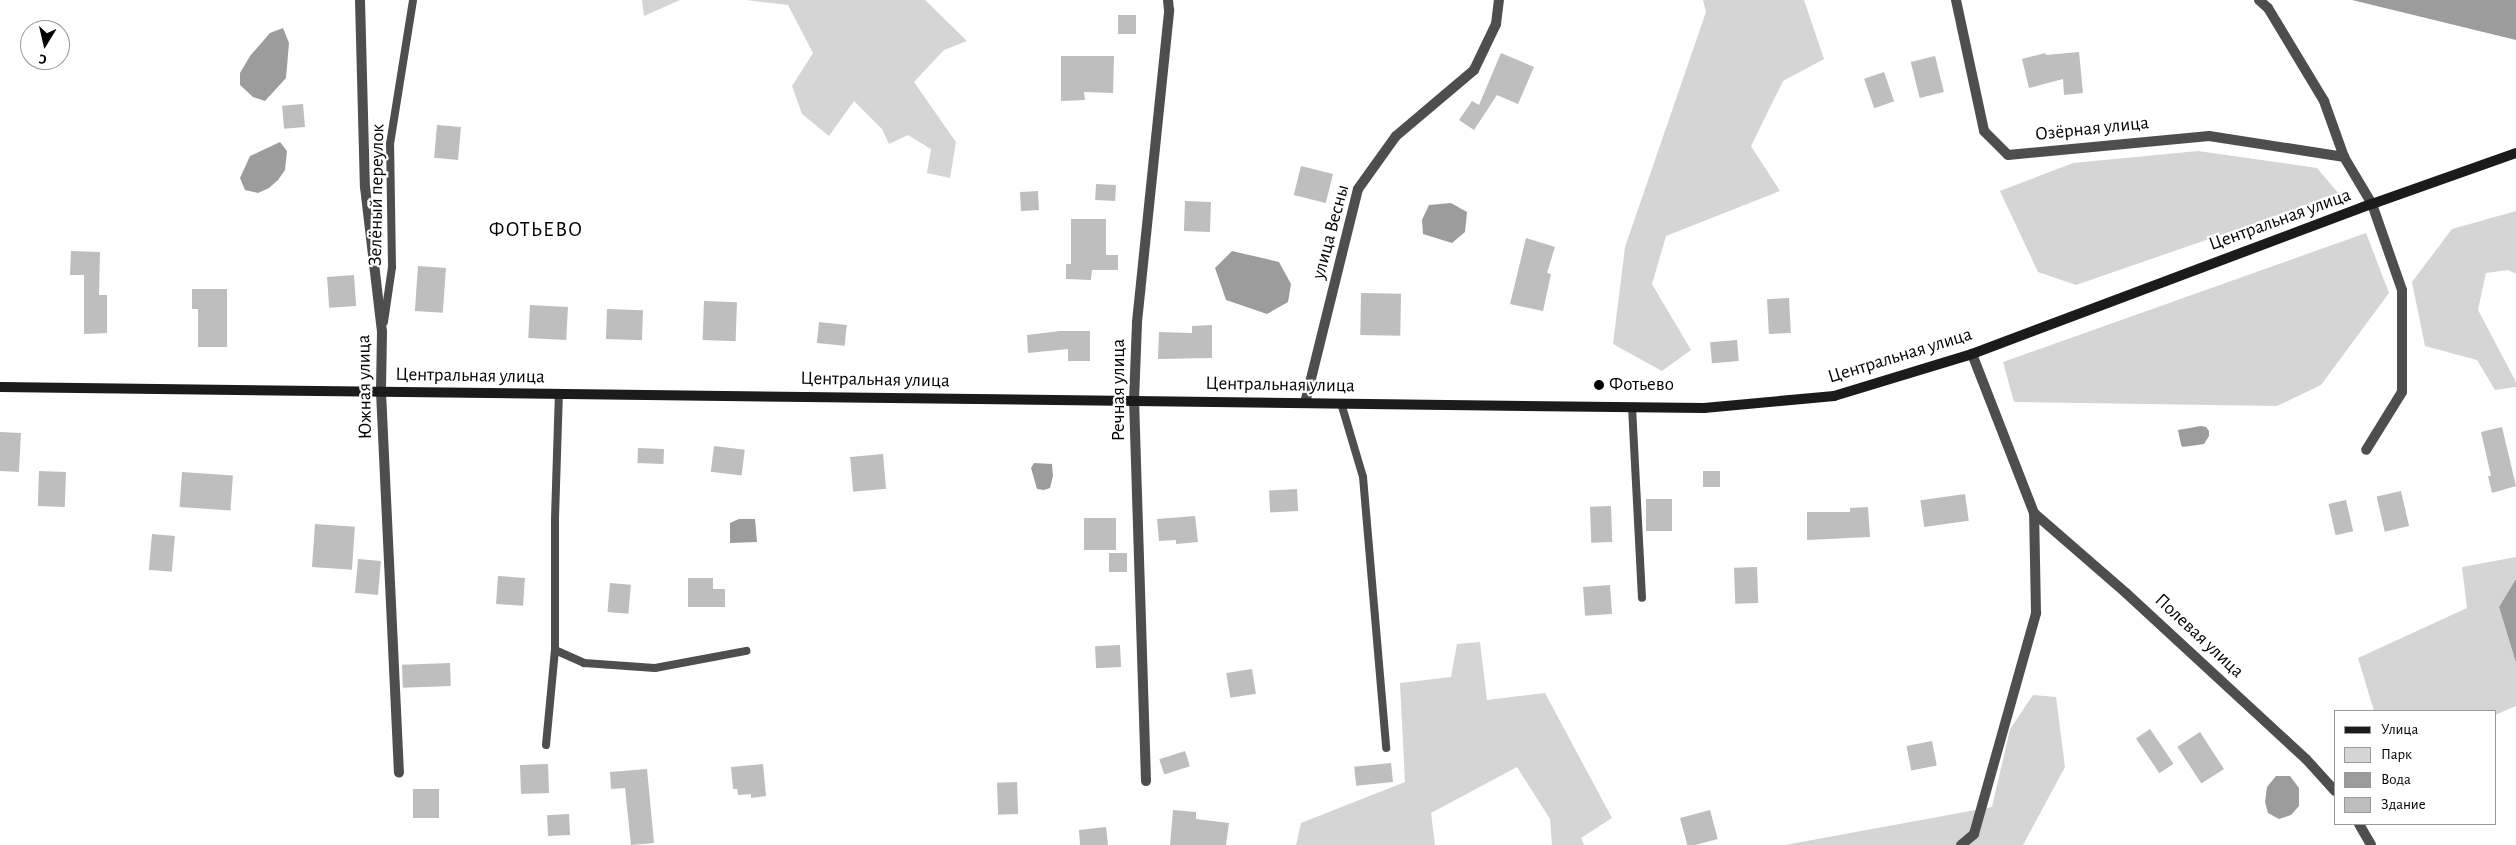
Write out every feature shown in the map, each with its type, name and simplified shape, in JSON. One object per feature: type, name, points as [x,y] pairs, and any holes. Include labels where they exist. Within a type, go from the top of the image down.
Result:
[{"type":"main road","name":"Центральная улица","points":[[0,388],[1704,408],[1834,396],[1972,354],[2372,204],[2516,153]]},
{"type":"street","name":"Южная улица","points":[[360,0],[365,187],[382,332],[381,392],[399,774]]},
{"type":"street","name":"Речная улица","points":[[1146,782],[1134,401],[1137,322],[1169,10],[1168,0]]},
{"type":"street","name":"улица Весны","points":[[1305,403],[1358,189],[1396,136],[1474,70],[1496,24],[1499,0]]},
{"type":"street","name":"Озёрная улица","points":[[1956,0],[1984,131],[2008,155],[2209,136],[2344,158]]},
{"type":"street","points":[[2259,0],[2268,8],[2324,101],[2344,158],[2372,204],[2402,290],[2402,392],[2366,450]]},
{"type":"street","points":[[1961,845],[1974,834],[2036,612],[2034,513],[1972,354]]},
{"type":"street","name":"Полевая улица","points":[[2034,513],[2126,593],[2299,752],[2334,790]]},
{"type":"street","points":[[2360,825],[2371,845]]},
{"type":"lane","name":"Зелёный переулок","points":[[382,332],[392,267],[390,144],[413,0]]},
{"type":"lane","points":[[546,745],[555,650],[555,518],[559,394]]},
{"type":"lane","points":[[1341,403],[1363,477],[1386,748]]},
{"type":"lane","points":[[1632,407],[1642,598]]},
{"type":"lane","points":[[555,650],[584,663],[656,668],[746,651]]},
{"type":"green space","points":[[642,0],[680,0],[644,16]]},
{"type":"green space","points":[[746,0],[925,0],[967,41],[944,50],[914,82],[956,142],[950,178],[927,173],[931,149],[908,135],[889,144],[882,129],[854,101],[829,136],[802,114],[792,86],[813,53],[788,5]]},
{"type":"green space","points":[[1703,0],[1804,0],[1824,59],[1783,81],[1751,146],[1780,191],[1666,236],[1652,284],[1691,350],[1662,371],[1613,344],[1625,247],[1706,12]]},
{"type":"green space","points":[[2198,151],[2317,168],[2339,194],[2076,285],[2038,272],[2000,191],[2073,163]]},
{"type":"green space","points":[[2516,211],[2516,274],[2508,270],[2486,273],[2478,310],[2516,382],[2516,387],[2495,390],[2477,360],[2425,346],[2412,282],[2452,229]]},
{"type":"green space","points":[[2366,233],[2389,293],[2321,385],[2277,406],[2014,402],[2003,362]]},
{"type":"green space","points":[[2516,557],[2516,579],[2499,607],[2516,663],[2516,706],[2496,715],[2496,710],[2374,710],[2358,658],[2467,608],[2462,567]]},
{"type":"green space","points":[[1480,642],[1487,700],[1545,693],[1612,818],[1581,838],[1584,845],[1552,845],[1550,819],[1517,767],[1431,813],[1435,845],[1296,845],[1301,823],[1405,782],[1400,683],[1451,677],[1457,644]]},
{"type":"green space","points":[[2033,695],[2056,697],[2065,767],[2023,845],[1785,845],[1992,807],[2010,729]]},
{"type":"water","points":[[2352,0],[2516,0],[2516,40]]},
{"type":"water","points":[[283,28],[289,43],[286,78],[265,101],[253,97],[240,85],[240,73],[250,56],[270,33]]},
{"type":"water","points":[[280,142],[287,151],[285,170],[278,180],[269,188],[258,193],[245,190],[240,178],[250,156]]},
{"type":"water","points":[[1451,203],[1467,212],[1465,232],[1452,243],[1423,234],[1422,220],[1429,205]]},
{"type":"water","points":[[1232,251],[1279,262],[1291,284],[1288,302],[1267,314],[1226,300],[1215,268]]},
{"type":"water","points":[[2201,426],[2206,427],[2209,431],[2209,436],[2204,444],[2183,447],[2178,430]]},
{"type":"water","points":[[1034,463],[1052,464],[1053,476],[1050,488],[1044,490],[1037,489],[1031,468]]},
{"type":"water","points":[[739,519],[755,519],[757,542],[730,543],[730,523]]},
{"type":"water","points":[[2516,579],[2516,663],[2499,607]]},
{"type":"water","points":[[2276,776],[2290,776],[2299,788],[2299,806],[2291,815],[2279,819],[2268,813],[2265,802],[2267,787]]},
{"type":"building","points":[[1118,15],[1136,15],[1136,34],[1118,34]]},
{"type":"building","points":[[2079,52],[2083,93],[2064,95],[2063,79],[2029,88],[2022,59],[2045,53],[2046,55]]},
{"type":"building","points":[[1501,53],[1534,67],[1518,104],[1497,95],[1474,130],[1459,120],[1472,101],[1479,105]]},
{"type":"building","points":[[1061,56],[1114,56],[1113,93],[1084,92],[1085,100],[1061,101]]},
{"type":"building","points":[[1935,56],[1944,92],[1920,98],[1911,62]]},
{"type":"building","points":[[1884,72],[1894,101],[1874,108],[1864,79]]},
{"type":"building","points":[[303,104],[305,127],[284,129],[282,106]]},
{"type":"building","points":[[437,125],[461,127],[458,160],[434,158]]},
{"type":"building","points":[[1301,166],[1333,174],[1326,203],[1294,195]]},
{"type":"building","points":[[1096,184],[1116,185],[1115,201],[1095,200]]},
{"type":"building","points":[[1038,191],[1039,210],[1021,211],[1020,192]]},
{"type":"building","points":[[1185,201],[1211,202],[1210,232],[1184,231]]},
{"type":"building","points":[[1071,219],[1106,219],[1106,255],[1118,255],[1118,270],[1092,270],[1091,280],[1066,279],[1066,264],[1071,264]]},
{"type":"building","points":[[1526,238],[1555,247],[1547,273],[1551,274],[1543,311],[1510,304]]},
{"type":"building","points":[[71,251],[100,252],[99,295],[107,295],[107,333],[84,334],[84,275],[70,275]]},
{"type":"building","points":[[418,266],[446,268],[443,313],[415,311]]},
{"type":"building","points":[[354,275],[356,306],[329,308],[327,277]]},
{"type":"building","points":[[192,289],[227,289],[227,347],[198,347],[198,309],[192,309]]},
{"type":"building","points":[[1361,293],[1401,294],[1400,336],[1360,335]]},
{"type":"building","points":[[1789,298],[1791,333],[1769,334],[1767,299]]},
{"type":"building","points":[[704,301],[737,302],[736,341],[703,340]]},
{"type":"building","points":[[530,305],[568,307],[566,340],[528,338]]},
{"type":"building","points":[[607,309],[643,310],[642,340],[606,339]]},
{"type":"building","points":[[819,322],[847,325],[845,346],[817,343]]},
{"type":"building","points":[[1212,325],[1212,358],[1158,359],[1159,332],[1192,333],[1192,326]]},
{"type":"building","points":[[1060,331],[1090,331],[1090,361],[1068,361],[1068,349],[1028,353],[1027,335]]},
{"type":"building","points":[[1737,340],[1739,361],[1712,363],[1710,342]]},
{"type":"building","points":[[2502,427],[2516,486],[2492,493],[2488,476],[2491,476],[2481,432]]},
{"type":"building","points":[[0,432],[21,433],[19,472],[0,471]]},
{"type":"building","points":[[714,446],[745,450],[742,476],[711,472]]},
{"type":"building","points":[[638,448],[664,449],[663,464],[637,463]]},
{"type":"building","points":[[883,454],[886,489],[853,492],[850,457]]},
{"type":"building","points":[[39,471],[66,472],[65,507],[38,506]]},
{"type":"building","points":[[1703,471],[1720,471],[1720,487],[1703,487]]},
{"type":"building","points":[[182,472],[233,476],[230,510],[180,507]]},
{"type":"building","points":[[1297,489],[1298,511],[1270,512],[1269,490]]},
{"type":"building","points":[[2401,491],[2409,526],[2385,532],[2377,497]]},
{"type":"building","points":[[1965,494],[1969,521],[1924,527],[1920,500]]},
{"type":"building","points":[[1646,499],[1672,499],[1672,531],[1646,531]]},
{"type":"building","points":[[2346,500],[2353,531],[2336,535],[2328,504]]},
{"type":"building","points":[[1611,506],[1612,542],[1591,543],[1590,507]]},
{"type":"building","points":[[1868,507],[1870,537],[1807,540],[1807,512],[1850,512],[1850,508]]},
{"type":"building","points":[[1195,516],[1198,542],[1176,544],[1176,540],[1159,541],[1157,519]]},
{"type":"building","points":[[1084,518],[1116,518],[1116,550],[1084,550]]},
{"type":"building","points":[[315,524],[355,527],[352,570],[312,567]]},
{"type":"building","points":[[152,534],[175,536],[172,572],[149,570]]},
{"type":"building","points":[[1109,553],[1127,553],[1127,572],[1109,572]]},
{"type":"building","points":[[358,559],[381,561],[378,595],[355,593]]},
{"type":"building","points":[[1757,567],[1758,603],[1735,604],[1734,568]]},
{"type":"building","points":[[498,576],[525,578],[523,606],[496,604]]},
{"type":"building","points":[[688,578],[713,578],[713,589],[725,589],[725,607],[688,607]]},
{"type":"building","points":[[610,583],[631,585],[628,614],[607,612]]},
{"type":"building","points":[[1610,585],[1612,614],[1585,616],[1583,587]]},
{"type":"building","points":[[1120,645],[1121,667],[1096,668],[1095,646]]},
{"type":"building","points":[[450,663],[451,686],[403,688],[402,665]]},
{"type":"building","points":[[1252,669],[1256,694],[1230,698],[1226,673]]},
{"type":"building","points":[[2150,729],[2173,764],[2159,773],[2136,739]]},
{"type":"building","points":[[2200,732],[2224,769],[2201,784],[2177,747]]},
{"type":"building","points":[[1932,741],[1937,766],[1911,771],[1906,746]]},
{"type":"building","points":[[1185,751],[1190,766],[1164,775],[1159,759]]},
{"type":"building","points":[[1391,763],[1393,782],[1356,786],[1354,767]]},
{"type":"building","points":[[548,764],[549,793],[521,794],[520,765]]},
{"type":"building","points":[[763,764],[766,796],[751,798],[751,794],[738,795],[737,789],[733,789],[731,767]]},
{"type":"building","points":[[647,769],[654,843],[631,845],[625,788],[611,789],[610,772]]},
{"type":"building","points":[[1017,782],[1018,814],[998,815],[997,783]]},
{"type":"building","points":[[413,789],[439,789],[439,818],[413,818]]},
{"type":"building","points":[[1173,810],[1196,812],[1196,819],[1229,823],[1226,845],[1170,845]]},
{"type":"building","points":[[1710,810],[1718,839],[1695,845],[1687,845],[1680,818]]},
{"type":"building","points":[[569,814],[570,835],[548,836],[547,815]]},
{"type":"building","points":[[1106,827],[1108,845],[1080,845],[1079,830]]},
{"type":"place","name":"Фотьево","points":[[1599,385]]},
{"type":"district","name":"ФОТЬЕВО","points":[[536,230]]}]
